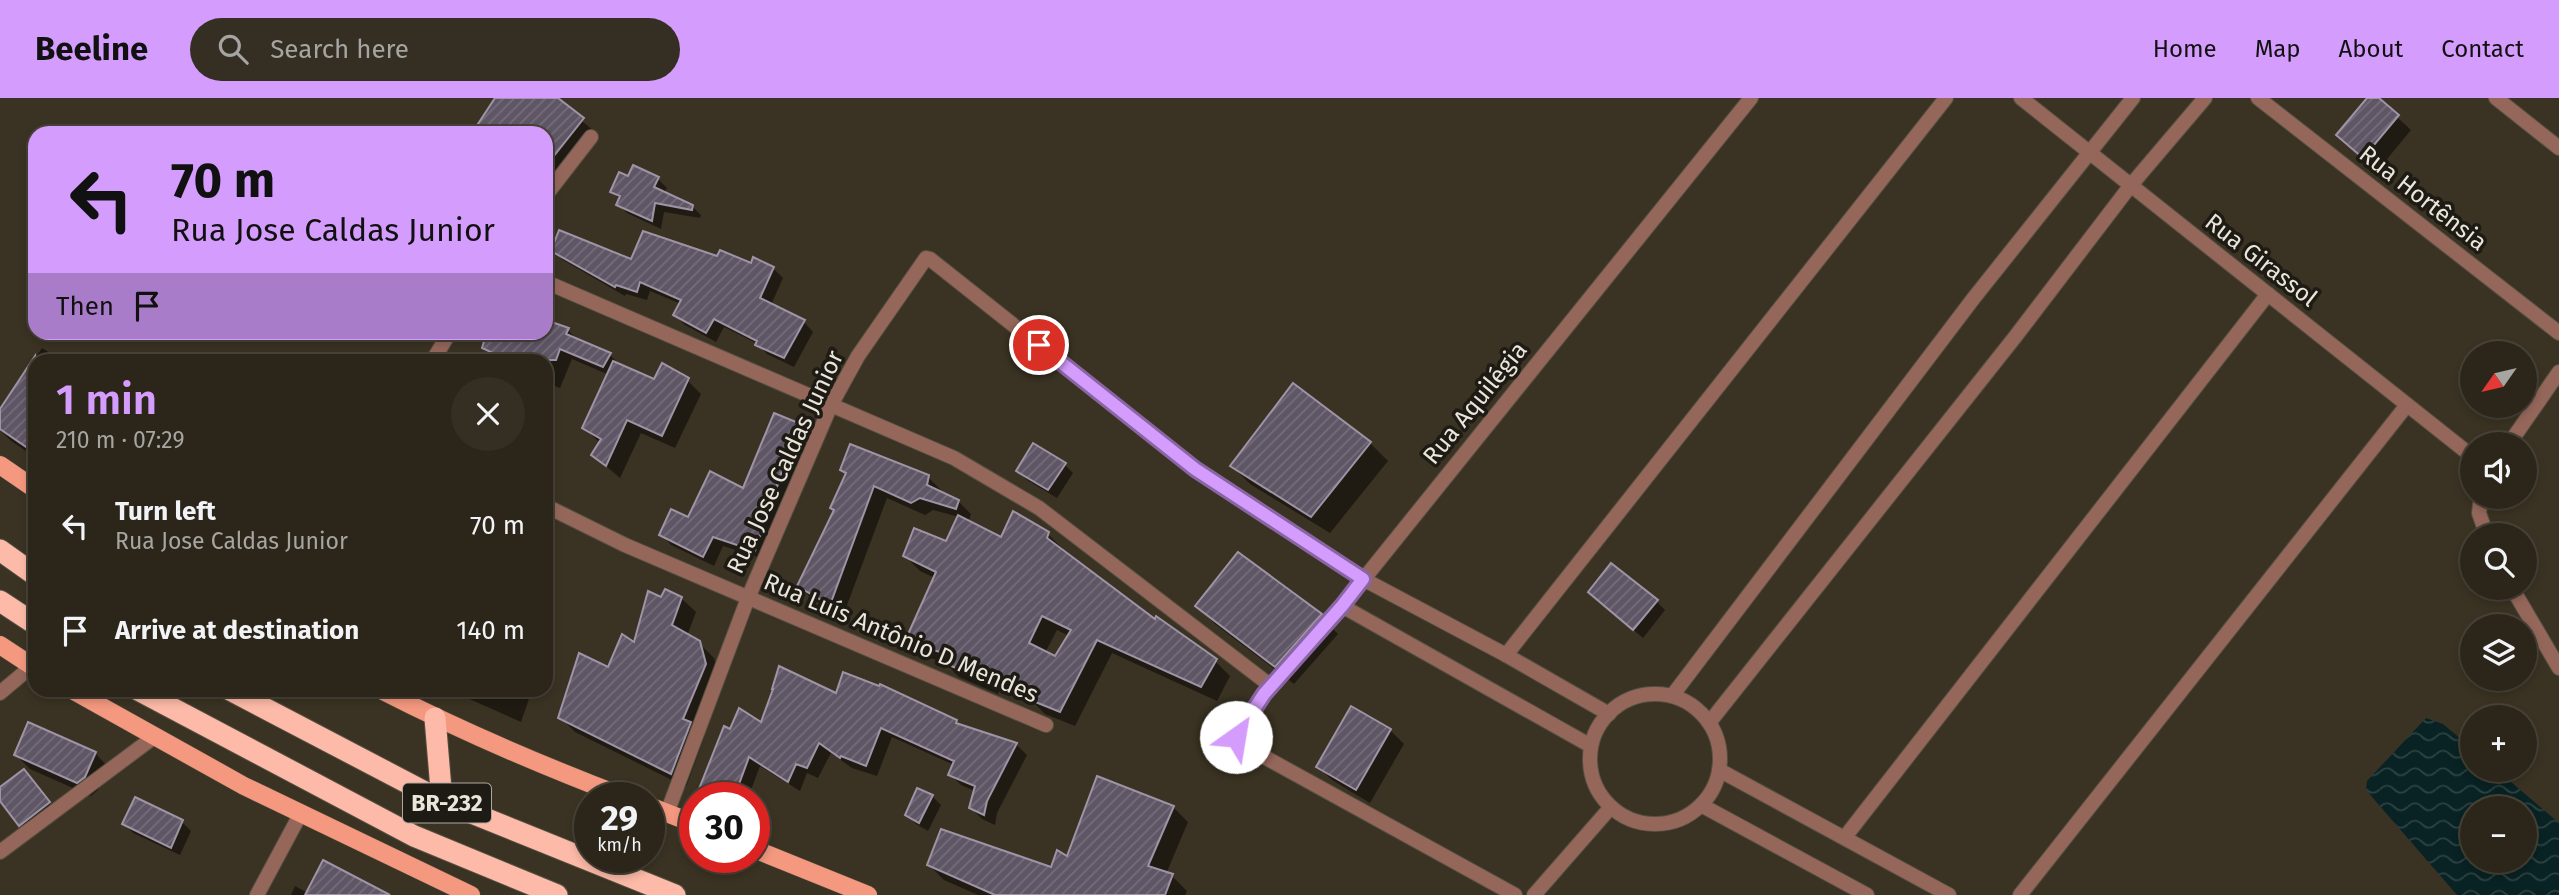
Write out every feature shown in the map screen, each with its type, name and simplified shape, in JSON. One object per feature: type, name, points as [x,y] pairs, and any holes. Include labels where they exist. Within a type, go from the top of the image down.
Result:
[{"type":"highway","points":[[0,551],[28,570]]},
{"type":"highway","points":[[0,601],[28,619]]},
{"type":"highway","name":"BR-232","points":[[151,697],[414,836],[558,895]]},
{"type":"highway","name":"BR-232","points":[[243,697],[442,801],[675,895]]},
{"type":"highway","points":[[435,718],[442,801]]},
{"type":"main road","points":[[0,465],[28,484]]},
{"type":"main road","points":[[0,645],[28,663]]},
{"type":"main road","points":[[84,697],[244,786],[471,895]]},
{"type":"main road","points":[[394,697],[435,718],[586,782]]},
{"type":"main road","points":[[667,813],[679,818]]},
{"type":"main road","points":[[770,855],[868,895]]},
{"type":"street","name":"Rua Aquilégia","points":[[1515,895],[1239,743],[1236,737],[1271,686],[1342,606],[1751,98]]},
{"type":"street","points":[[1506,655],[1945,98]]},
{"type":"street","name":"Rua Girassol","points":[[2021,98],[2460,447]]},
{"type":"street","points":[[1672,696],[1973,299],[2133,98]]},
{"type":"street","points":[[1709,723],[2015,337],[2131,185],[2205,98]]},
{"type":"street","name":"Rua Hortênsia","points":[[2258,98],[2559,333]]},
{"type":"street","points":[[2496,98],[2559,148]]},
{"type":"street","points":[[553,186],[591,137]]},
{"type":"street","name":"Rua Jose Caldas Junior","points":[[667,813],[748,598],[831,405],[858,356],[923,261],[928,258],[1195,469],[1363,579]]},
{"type":"street","points":[[553,285],[954,458],[1040,508],[1271,686]]},
{"type":"street","points":[[1844,837],[2268,295]]},
{"type":"street","points":[[2517,432],[2559,372]]},
{"type":"street","points":[[2021,895],[2407,405]]},
{"type":"street","name":"Rua Luís Antônio D Mendes","points":[[553,509],[625,545],[1046,725]]},
{"type":"street","points":[[1363,579],[1506,655],[1609,714]]},
{"type":"street","points":[[2519,600],[2559,668]]},
{"type":"street","points":[[1342,606],[1591,746]]},
{"type":"street","points":[[0,693],[28,672]]},
{"type":"street","points":[[1655,694],[1672,696],[1686,702],[1709,723],[1716,737],[1719,770],[1713,789],[1701,805],[1685,817],[1667,823],[1647,824],[1628,818],[1611,807],[1598,789],[1591,768],[1591,746],[1598,728],[1622,703],[1655,694]]},
{"type":"street","points":[[0,852],[154,737]]},
{"type":"street","points":[[1719,770],[1949,895]]},
{"type":"street","points":[[1701,805],[1867,895]]},
{"type":"street","points":[[1534,895],[1611,807]]},
{"type":"street","points":[[257,895],[301,813]]},
{"type":"water","points":[[2426,718],[2443,724],[2460,738],[2460,782],[2511,782],[2527,796],[2460,796],[2460,873],[2537,873],[2537,804],[2559,823],[2559,895],[2457,895],[2366,789],[2367,781]]},
{"type":"building","points":[[495,98],[558,98],[584,118],[553,157],[553,126],[477,126]]},
{"type":"building","points":[[2367,98],[2379,98],[2399,115],[2363,158],[2336,135]]},
{"type":"building","points":[[633,165],[659,177],[654,187],[693,205],[692,210],[655,203],[652,221],[616,205],[620,196],[610,192],[619,172],[628,176]]},
{"type":"building","points":[[559,230],[631,259],[643,231],[717,256],[720,250],[751,263],[753,257],[774,267],[760,298],[805,320],[784,358],[755,345],[757,341],[714,319],[706,333],[673,315],[681,300],[640,282],[637,292],[616,285],[615,287],[553,252]]},
{"type":"building","points":[[553,322],[569,328],[566,334],[611,353],[603,367],[560,349],[556,360],[553,360],[553,354],[495,354],[482,348],[484,340],[553,340]]},
{"type":"building","points":[[613,361],[654,379],[662,363],[689,378],[662,436],[627,420],[606,466],[591,455],[601,439],[582,428]]},
{"type":"building","points":[[28,367],[28,448],[0,429],[0,409]]},
{"type":"building","points":[[1293,383],[1371,442],[1311,517],[1230,466]]},
{"type":"building","points":[[774,413],[801,424],[777,484],[755,551],[713,537],[703,557],[659,535],[671,509],[688,517],[710,471],[743,488]]},
{"type":"building","points":[[1033,443],[1066,463],[1048,490],[1016,471]]},
{"type":"building","points":[[850,444],[929,475],[927,485],[959,500],[956,509],[920,498],[911,503],[874,486],[830,605],[797,586],[834,510],[830,508],[846,473],[840,470]]},
{"type":"building","points":[[1013,511],[1049,532],[1047,538],[1155,619],[1156,616],[1217,659],[1201,687],[1097,640],[1060,712],[1028,699],[1033,692],[988,669],[983,680],[942,662],[946,654],[905,641],[936,572],[903,556],[914,528],[946,541],[958,515],[1001,537]],"holes":[[[1042,616],[1071,630],[1055,656],[1029,643]]]},
{"type":"building","points":[[1238,552],[1322,614],[1275,667],[1195,606]]},
{"type":"building","points":[[1611,563],[1658,600],[1633,630],[1588,592]]},
{"type":"building","points":[[665,589],[682,597],[672,625],[700,641],[706,664],[683,719],[691,722],[671,774],[558,718],[579,653],[608,667],[622,634],[634,642],[648,591],[661,597]]},
{"type":"building","points":[[779,666],[836,693],[843,672],[879,686],[880,684],[957,720],[956,723],[1017,743],[987,801],[984,815],[969,808],[975,786],[948,775],[954,761],[881,728],[866,766],[841,756],[840,758],[819,743],[807,768],[796,764],[788,782],[749,757],[740,782],[702,782],[724,726],[730,729],[739,708],[761,722]]},
{"type":"building","points":[[1351,706],[1391,729],[1356,790],[1316,767]]},
{"type":"building","points":[[28,722],[96,752],[85,777],[77,783],[14,755]]},
{"type":"building","points":[[24,769],[50,802],[19,826],[0,801],[0,787]]},
{"type":"building","points":[[1097,776],[1174,806],[1148,866],[1173,874],[1165,895],[995,895],[927,865],[941,829],[1051,867],[1057,850],[1067,856]]},
{"type":"building","points":[[917,788],[933,795],[919,823],[905,815]]},
{"type":"building","points":[[135,797],[183,820],[171,848],[122,824]]},
{"type":"building","points":[[323,860],[390,895],[305,895]]},
{"type":"route","points":[[1039,345],[1195,469],[1363,579],[1264,694],[1236,737]]}]
